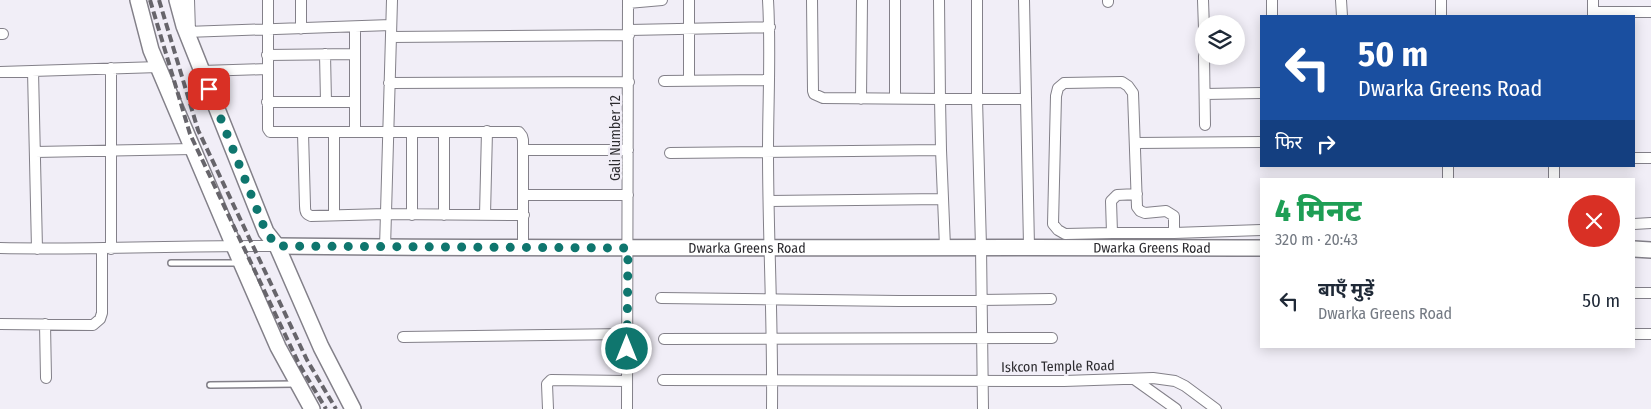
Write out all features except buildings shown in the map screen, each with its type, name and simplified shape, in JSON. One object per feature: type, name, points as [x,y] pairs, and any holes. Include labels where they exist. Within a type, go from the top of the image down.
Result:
[{"type":"street","points":[[138,0],[151,50],[241,263],[278,347],[312,409]]},
{"type":"street","points":[[177,0],[202,71],[266,232],[277,246],[321,348],[353,409]]},
{"type":"street","points":[[188,32],[190,0]]},
{"type":"street","points":[[268,0],[267,69],[268,129],[270,132],[519,132],[522,136],[523,150],[523,249]]},
{"type":"street","points":[[301,0],[301,29]]},
{"type":"street","points":[[385,248],[392,0]]},
{"type":"street","points":[[628,1],[662,0]]},
{"type":"street","points":[[689,0],[689,81]]},
{"type":"street","points":[[768,0],[770,27],[768,152],[773,340],[772,409]]},
{"type":"street","points":[[812,0],[814,94],[823,98],[1026,99]]},
{"type":"street","points":[[861,98],[862,0]]},
{"type":"street","points":[[895,0],[896,99]]},
{"type":"street","points":[[940,0],[940,99],[945,247]]},
{"type":"street","points":[[977,0],[983,409]]},
{"type":"street","points":[[1024,0],[1029,246]]},
{"type":"street","points":[[1203,0],[1204,15]]},
{"type":"street","points":[[1272,0],[1272,15]]},
{"type":"street","points":[[1342,0],[1342,15]]},
{"type":"street","points":[[1441,0],[1441,15]]},
{"type":"street","points":[[1593,0],[1593,14],[1651,12]]},
{"type":"street","name":"Gali Number 12","points":[[627,409],[628,1]]},
{"type":"street","points":[[188,32],[391,25]]},
{"type":"street","points":[[354,27],[355,132]]},
{"type":"street","points":[[391,38],[770,27]]},
{"type":"street","points":[[267,54],[355,54]]},
{"type":"street","points":[[326,54],[326,102]]},
{"type":"street","points":[[1204,65],[1205,125]]},
{"type":"street","points":[[0,72],[159,67]]},
{"type":"street","points":[[0,324],[93,325],[100,319],[107,249],[111,150],[111,68]]},
{"type":"street","points":[[202,71],[267,69]]},
{"type":"street","points":[[32,70],[37,249]]},
{"type":"street","points":[[664,81],[769,80]]},
{"type":"street","points":[[389,83],[628,82]]},
{"type":"street","points":[[1174,233],[1174,216],[1166,211],[1145,213],[1137,207],[1133,93],[1128,86],[1122,82],[1064,83],[1058,88],[1056,96],[1053,224],[1058,230],[1065,234],[1112,233],[1140,240],[1174,233],[1260,230]]},
{"type":"street","points":[[1205,94],[1260,93]]},
{"type":"street","points":[[268,102],[355,102]]},
{"type":"street","points":[[485,215],[487,131]]},
{"type":"street","points":[[334,132],[334,215]]},
{"type":"street","points":[[412,132],[412,214]]},
{"type":"street","points":[[444,132],[444,215]]},
{"type":"street","points":[[303,133],[305,211],[308,215],[524,215]]},
{"type":"street","points":[[1136,143],[1260,142]]},
{"type":"street","points":[[34,152],[193,149]]},
{"type":"street","points":[[523,150],[628,150]]},
{"type":"street","points":[[670,153],[942,150]]},
{"type":"street","points":[[1635,158],[1651,158]]},
{"type":"street","points":[[1112,233],[1110,201],[1117,195],[1137,194]]},
{"type":"street","points":[[524,195],[628,195]]},
{"type":"street","points":[[769,201],[943,199]]},
{"type":"street","points":[[1635,224],[1651,223]]},
{"type":"street","name":"Dwarka Greens Road","points":[[0,248],[107,249],[234,246],[523,249],[981,247],[1140,240],[1260,248]]},
{"type":"street","points":[[1635,250],[1651,250]]},
{"type":"street","points":[[1635,293],[1651,293]]},
{"type":"street","points":[[660,298],[772,300],[1051,299]]},
{"type":"street","points":[[45,324],[46,378]]},
{"type":"street","points":[[403,337],[627,334]]},
{"type":"street","points":[[1635,334],[1651,334]]},
{"type":"street","points":[[664,339],[1052,338]]},
{"type":"street","name":"Iskcon Temple Road","points":[[663,380],[1064,381],[1153,378],[1175,381],[1185,386],[1216,409]]},
{"type":"street","name":"Iskcon Temple Road","points":[[1134,379],[1176,409]]},
{"type":"street","points":[[548,409],[547,384],[551,380],[627,381]]},
{"type":"lane","points":[[172,263],[241,263]]},
{"type":"lane","points":[[210,385],[298,384]]},
{"type":"railway","points":[[150,0],[190,134],[299,364],[326,409]]},
{"type":"railway","points":[[159,0],[198,130],[307,360],[336,409]]},
{"type":"route","points":[[209,89],[266,232],[277,246],[523,249],[628,248],[627,349]]}]
